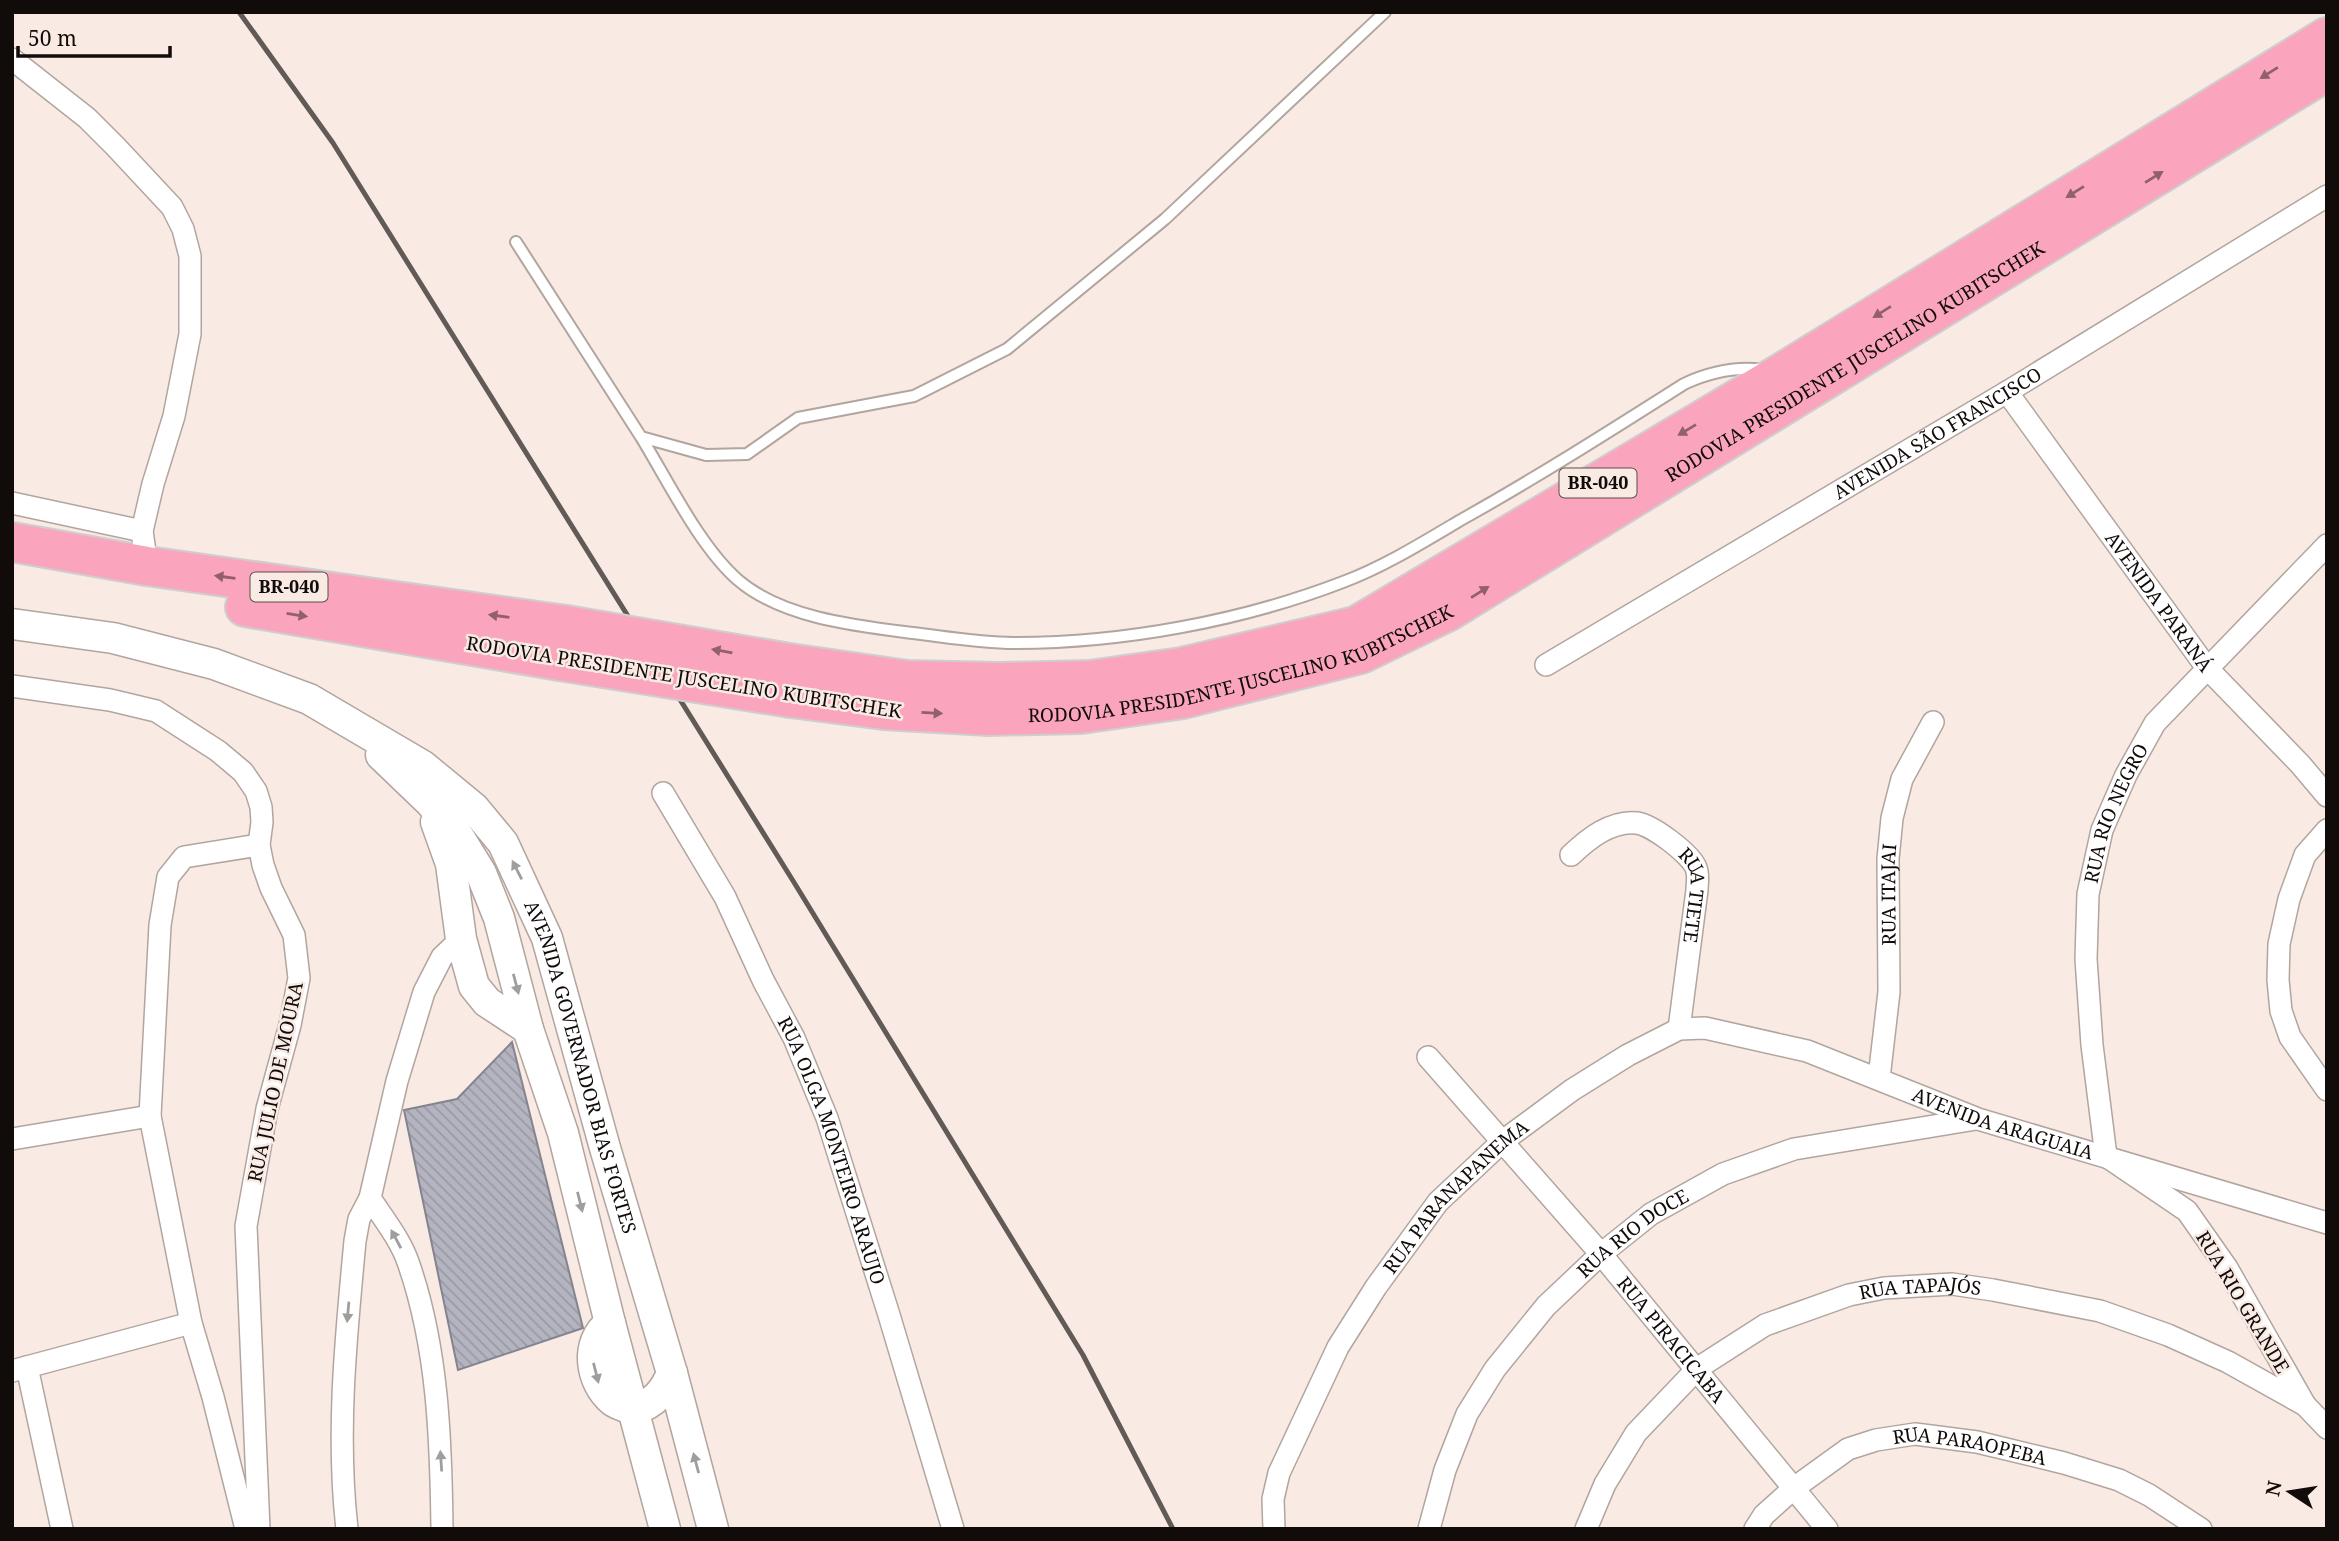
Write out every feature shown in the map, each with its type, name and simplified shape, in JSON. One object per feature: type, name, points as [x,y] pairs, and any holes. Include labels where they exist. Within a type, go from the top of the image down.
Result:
[{"type":"highway","name":"RODOVIA PRESIDENTE JUSCELINO KUBITSCHEK","points":[[790,680],[1090,680],[1182,667],[1356,626],[1783,372],[2327,37]]},
{"type":"highway","name":"RODOVIA PRESIDENTE JUSCELINO KUBITSCHEK","points":[[12,567],[563,643],[790,680],[884,710],[989,716],[1081,714],[1182,699],[1361,654],[1447,612],[2327,71]]},
{"type":"highway","name":"RODOVIA PRESIDENTE JUSCELINO KUBITSCHEK","points":[[12,542],[145,549],[563,643]]},
{"type":"main road","name":"AVENIDA GOVERNADOR BIAS FORTES","points":[[12,624],[113,638],[214,664],[309,699],[423,765],[474,808],[503,843],[547,938],[605,1148],[673,1373],[713,1529]]},
{"type":"main road","name":"AVENIDA GOVERNADOR BIAS FORTES","points":[[309,699],[387,760],[430,802],[454,829],[481,873],[499,918],[528,1029],[563,1133],[610,1323],[666,1529]]},
{"type":"main road","points":[[430,802],[451,864],[461,939],[474,986],[487,1002],[528,1029]]},
{"type":"main road","points":[[461,939],[483,921],[516,917],[547,938]]},
{"type":"main road","points":[[634,1410],[658,1397],[673,1373]]},
{"type":"street","points":[[12,59],[87,118],[172,206],[183,229],[190,256],[190,334],[174,416],[153,484],[145,549],[12,503]]},
{"type":"street","name":"AVENIDA SÃO FRANCISCO","points":[[1546,665],[2007,392],[2327,196]]},
{"type":"street","name":"AVENIDA PARANÁ","points":[[2007,392],[2207,668],[2300,764],[2327,796]]},
{"type":"street","name":"RUA RIO NEGRO","points":[[2106,1156],[2092,1045],[2087,959],[2088,894],[2102,830],[2132,764],[2155,723],[2327,544]]},
{"type":"street","name":"RUA JULIO DE MOURA","points":[[12,686],[110,700],[156,711],[218,751],[243,772],[256,791],[261,807],[259,845],[271,888],[294,935],[299,978],[290,1025],[267,1109],[246,1226],[259,1529]]},
{"type":"street","name":"RUA ITAJAI","points":[[1879,1078],[1889,992],[1888,859],[1892,818],[1902,779],[1933,722]]},
{"type":"street","name":"RUA OLGA MONTEIRO ARAUJO","points":[[663,793],[724,897],[794,1038],[827,1118],[953,1529]]},
{"type":"street","name":"RUA TIETE","points":[[1571,855],[1591,837],[1613,826],[1638,823],[1661,835],[1686,854],[1696,867],[1697,890],[1679,1030]]},
{"type":"street","points":[[2327,830],[2305,855],[2289,899],[2279,944],[2278,980],[2281,1011],[2290,1037],[2327,1090]]},
{"type":"street","points":[[246,1529],[214,1397],[191,1322],[150,1116],[160,925],[169,877],[184,857],[259,845]]},
{"type":"street","points":[[347,1529],[342,1450],[343,1376],[359,1219],[370,1198],[397,1081],[424,992],[442,957],[461,939]]},
{"type":"street","name":"AVENIDA ARAGUAIA","points":[[1679,1030],[1705,1028],[1807,1051],[1978,1119],[2327,1223]]},
{"type":"street","name":"RUA PARANAPANEMA","points":[[1274,1529],[1273,1499],[1279,1473],[1298,1427],[1338,1347],[1407,1242],[1438,1202],[1503,1141],[1572,1090],[1628,1055],[1679,1030]]},
{"type":"street","name":"RUA PIRACICABA","points":[[1428,1058],[1698,1368],[1828,1529]]},
{"type":"street","points":[[12,1139],[150,1116]]},
{"type":"street","name":"RUA RIO DOCE","points":[[1429,1529],[1445,1470],[1467,1414],[1494,1368],[1546,1306],[1601,1254],[1651,1214],[1723,1174],[1782,1153],[1870,1135],[1978,1119]]},
{"type":"street","name":"RUA RIO GRANDE","points":[[2106,1156],[2187,1211],[2227,1268],[2305,1405]]},
{"type":"street","points":[[370,1198],[408,1261],[431,1352],[442,1475],[442,1529]]},
{"type":"street","name":"RUA TAPAJÓS","points":[[1586,1529],[1605,1484],[1636,1433],[1698,1368],[1765,1325],[1810,1307],[1884,1288],[1952,1284],[2038,1298],[2111,1315],[2204,1351],[2305,1405],[2327,1427]]},
{"type":"street","points":[[62,1529],[19,1369],[191,1322]]},
{"type":"street","name":"RUA PARAOPEBA","points":[[1755,1529],[1764,1515],[1794,1488],[1848,1449],[1876,1440],[1915,1434],[1977,1442],[2064,1463],[2119,1480],[2149,1495],[2201,1529]]},
{"type":"lane","points":[[640,437],[706,455],[747,454],[798,418],[914,396],[1007,349],[1165,219],[1385,12]]},
{"type":"lane","points":[[516,242],[713,554],[739,582],[772,601],[823,619],[1014,643],[1096,638],[1174,628],[1271,606],[1345,581],[1422,542],[1550,469],[1704,374],[1753,369],[1783,372]]},
{"type":"building","points":[[512,1042],[583,1328],[458,1370],[404,1110],[457,1099]]},
{"type":"railway","points":[[239,12],[333,143],[795,884],[1083,1355],[1173,1529]]}]
